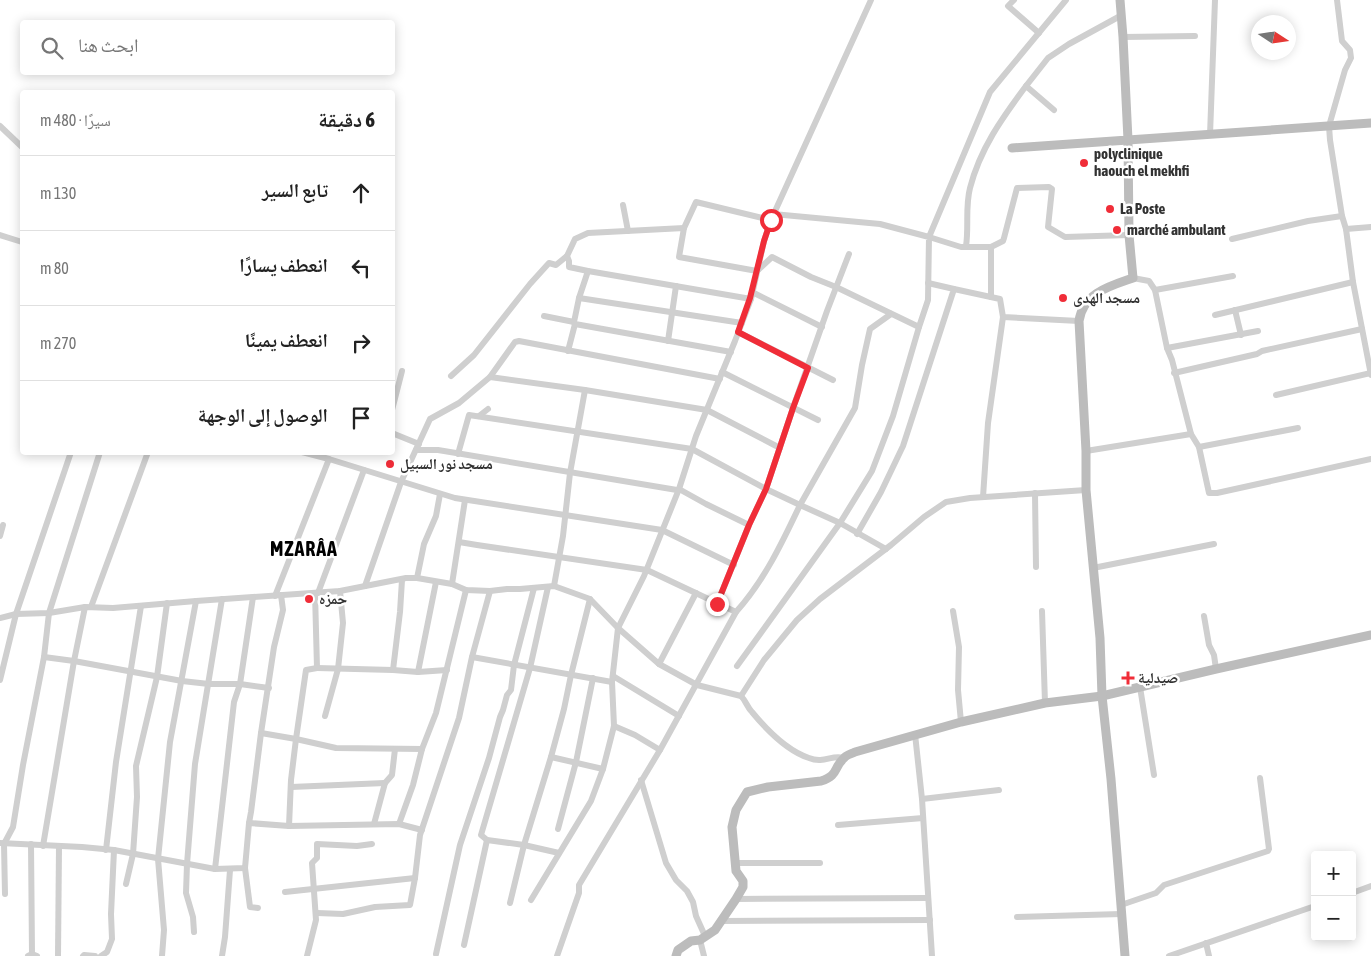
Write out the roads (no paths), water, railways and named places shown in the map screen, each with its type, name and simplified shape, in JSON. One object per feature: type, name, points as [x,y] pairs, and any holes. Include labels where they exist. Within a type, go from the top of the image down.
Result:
[{"type":"street","points":[[531,900],[591,801],[603,769],[614,726],[613,679],[618,628],[647,570],[706,410],[742,322],[772,217],[871,0]]},
{"type":"street","points":[[1014,0],[1008,6],[1039,32]]},
{"type":"street","points":[[737,666],[840,524],[872,471],[893,416],[918,327],[928,300],[929,237],[990,92],[1066,0]]},
{"type":"street","points":[[1120,0],[1124,37],[1129,235],[1133,278]]},
{"type":"street","points":[[1210,135],[1215,0]]},
{"type":"street","points":[[1276,395],[1371,374],[1366,334],[1342,216],[1329,126],[1345,70],[1351,58],[1350,50],[1342,41],[1337,0]]},
{"type":"street","points":[[966,246],[970,189],[978,162],[990,137],[1048,58],[1122,14]]},
{"type":"street","points":[[1124,37],[1195,36]]},
{"type":"street","points":[[1026,86],[1054,110]]},
{"type":"street","points":[[1012,148],[1371,123]]},
{"type":"street","points":[[0,126],[20,145]]},
{"type":"street","points":[[757,270],[680,257],[684,228],[696,202],[772,217],[880,224],[961,247],[991,247],[1003,241],[1017,188],[1050,187],[1052,189],[1048,227],[1061,236],[1129,235]]},
{"type":"street","points":[[623,205],[628,231]]},
{"type":"street","points":[[1232,239],[1308,221],[1342,216]]},
{"type":"street","points":[[1346,230],[1371,227]]},
{"type":"street","points":[[451,376],[474,356],[530,284],[549,263],[556,265],[567,256],[575,239],[588,233],[684,228]]},
{"type":"street","points":[[0,235],[20,241]]},
{"type":"street","points":[[991,247],[991,297]]},
{"type":"street","points":[[717,604],[749,525],[766,489],[836,286],[849,254]]},
{"type":"street","points":[[567,256],[569,261],[568,267],[676,286],[751,295],[822,327]]},
{"type":"street","points":[[757,270],[772,257],[811,277],[836,286],[918,327]]},
{"type":"street","points":[[568,351],[579,298],[588,271]]},
{"type":"street","points":[[1155,290],[1233,276]]},
{"type":"street","points":[[1124,956],[1111,779],[1102,696],[1100,638],[1086,490],[1080,312],[1088,300],[1108,287],[1133,278],[1149,280],[1155,290],[1167,348],[1172,360],[1191,434],[1199,447],[1209,494],[1371,459]]},
{"type":"street","points":[[1215,315],[1354,282]]},
{"type":"street","points":[[928,283],[991,297],[1000,301],[1003,317],[988,423],[983,497]]},
{"type":"street","points":[[668,341],[676,286]]},
{"type":"street","points":[[857,534],[904,446],[954,288]]},
{"type":"street","points":[[579,298],[742,322]]},
{"type":"street","points":[[1235,310],[1241,335]]},
{"type":"street","points":[[557,956],[579,893],[579,885],[660,750],[736,612],[748,599],[772,563],[800,505],[855,408],[870,329],[891,314]]},
{"type":"street","points":[[544,316],[730,352]]},
{"type":"street","points":[[1003,317],[1079,321]]},
{"type":"street","points":[[1167,348],[1258,331]]},
{"type":"street","points":[[738,332],[833,380]]},
{"type":"street","points":[[1174,373],[1257,354],[1262,351],[1366,334]]},
{"type":"street","points":[[366,586],[401,482],[430,419],[459,403],[490,377],[515,342],[519,341],[721,376],[818,420]]},
{"type":"street","points":[[395,399],[402,372]]},
{"type":"street","points":[[490,377],[706,410],[780,448]]},
{"type":"street","points":[[559,853],[524,845],[487,840],[481,835],[530,668],[559,557],[570,473],[585,390]]},
{"type":"street","points":[[479,416],[488,408]]},
{"type":"street","points":[[458,454],[469,415],[692,449],[766,489],[840,524],[886,549]]},
{"type":"street","points":[[1199,447],[1298,428]]},
{"type":"street","points":[[1086,451],[1191,434]]},
{"type":"street","points":[[395,435],[417,447],[678,489],[749,525]]},
{"type":"street","points":[[0,680],[16,614],[71,455]]},
{"type":"street","points":[[5,894],[2,844],[13,827],[44,657],[49,613],[99,455]]},
{"type":"street","points":[[43,846],[74,661],[88,607],[147,455]]},
{"type":"street","points":[[313,455],[455,498],[662,530],[734,565]]},
{"type":"street","points":[[258,908],[250,907],[245,868],[261,733],[274,647],[283,610],[278,595],[328,459]]},
{"type":"street","points":[[317,665],[316,593],[364,470]]},
{"type":"street","points":[[741,696],[764,660],[796,620],[924,517],[946,502],[970,498],[1086,490]]},
{"type":"street","points":[[1034,493],[1036,567]]},
{"type":"street","points":[[417,578],[424,544],[436,516],[440,494]]},
{"type":"street","points":[[452,584],[465,500]]},
{"type":"street","points":[[0,536],[3,525]]},
{"type":"street","points":[[459,542],[647,570],[736,612]]},
{"type":"street","points":[[1093,568],[1214,544]]},
{"type":"street","points":[[0,618],[16,614],[49,613],[88,607],[113,608],[340,591],[406,578],[452,584],[466,590],[490,591],[551,586],[590,599],[618,628],[659,664],[697,685],[741,696],[766,728],[789,747],[807,758],[818,761],[839,756],[843,758]]},
{"type":"street","points":[[393,670],[402,580]]},
{"type":"street","points":[[418,672],[436,582]]},
{"type":"street","points":[[436,954],[460,845],[510,690],[514,665],[534,588]]},
{"type":"street","points":[[399,824],[413,785],[422,749],[436,713],[466,590]]},
{"type":"street","points":[[325,716],[338,669],[343,623],[340,591]]},
{"type":"street","points":[[317,913],[343,914],[375,907],[410,904],[422,830],[459,718],[472,657],[490,591]]},
{"type":"street","points":[[659,664],[696,593]]},
{"type":"street","points":[[215,869],[234,702],[240,684],[253,597]]},
{"type":"street","points":[[194,932],[193,917],[186,893],[195,764],[222,599]]},
{"type":"street","points":[[510,903],[524,845],[564,709],[590,599]]},
{"type":"street","points":[[162,956],[164,930],[158,858],[170,742],[196,601]]},
{"type":"street","points":[[126,884],[132,854],[137,797],[136,766],[157,677],[167,603]]},
{"type":"street","points":[[106,850],[116,762],[140,606]]},
{"type":"street","points":[[953,611],[959,647],[958,690],[961,722]]},
{"type":"street","points":[[1042,611],[1045,703]]},
{"type":"street","points":[[1204,616],[1209,645],[1214,655],[1216,669]]},
{"type":"street","points":[[676,956],[678,950],[714,930],[743,887],[743,881],[736,871],[734,863],[732,827],[736,810],[747,792],[768,787],[821,781],[829,778],[843,758],[854,752],[961,722],[1045,703],[1102,696],[1371,635]]},
{"type":"street","points":[[44,657],[182,682],[240,684],[269,688]]},
{"type":"street","points":[[472,657],[571,675],[613,679],[679,716]]},
{"type":"street","points":[[289,826],[296,739],[306,670],[317,665],[338,669],[418,672],[447,670]]},
{"type":"street","points":[[558,829],[576,762],[593,678]]},
{"type":"street","points":[[1140,687],[1154,775]]},
{"type":"street","points":[[614,726],[635,735],[660,750]]},
{"type":"street","points":[[261,733],[336,748],[422,749]]},
{"type":"street","points":[[915,734],[922,799],[932,956]]},
{"type":"street","points":[[374,824],[385,783],[392,775],[395,749]]},
{"type":"street","points":[[551,757],[603,769]]},
{"type":"street","points":[[1017,917],[1121,910],[1156,893],[1164,885],[1268,851],[1260,778]]},
{"type":"street","points":[[641,780],[666,863],[693,902],[702,938],[704,956]]},
{"type":"street","points":[[291,787],[385,783]]},
{"type":"street","points":[[922,799],[999,790]]},
{"type":"street","points":[[838,825],[923,818]]},
{"type":"street","points":[[249,823],[289,826],[399,824],[422,830]]},
{"type":"street","points":[[464,945],[487,840]]},
{"type":"street","points":[[2,844],[31,844],[114,850],[215,869],[245,868]]},
{"type":"street","points":[[31,844],[32,955]]},
{"type":"street","points":[[307,956],[317,913],[312,863],[317,858],[317,844],[357,846],[372,844]]},
{"type":"street","points":[[58,956],[59,846]]},
{"type":"street","points":[[101,956],[107,952],[112,939],[111,914],[114,850]]},
{"type":"street","points":[[734,863],[820,863]]},
{"type":"street","points":[[222,956],[230,870]]},
{"type":"street","points":[[285,892],[415,878]]},
{"type":"street","points":[[1356,892],[1371,886]]},
{"type":"street","points":[[736,900],[928,898]]},
{"type":"street","points":[[1169,956],[1311,907]]},
{"type":"street","points":[[720,921],[930,920]]},
{"type":"street","points":[[1206,943],[1209,956]]},
{"type":"street","points":[[83,956],[95,956]]},
{"type":"place","name":"polyclinique haouch el mekhfi","points":[[1084,163]]},
{"type":"place","name":"La Poste","points":[[1110,209]]},
{"type":"place","name":"marché ambulant","points":[[1117,230]]},
{"type":"place","name":"مسجد الهدى","points":[[1063,298]]},
{"type":"place","name":"مسجد نور السبيل","points":[[390,464]]},
{"type":"place","name":"حمزه","points":[[309,599]]},
{"type":"place","name":"صيدلية","points":[[1128,678]]},
{"type":"district","name":"MZARÂA","points":[[304,549]]}]
